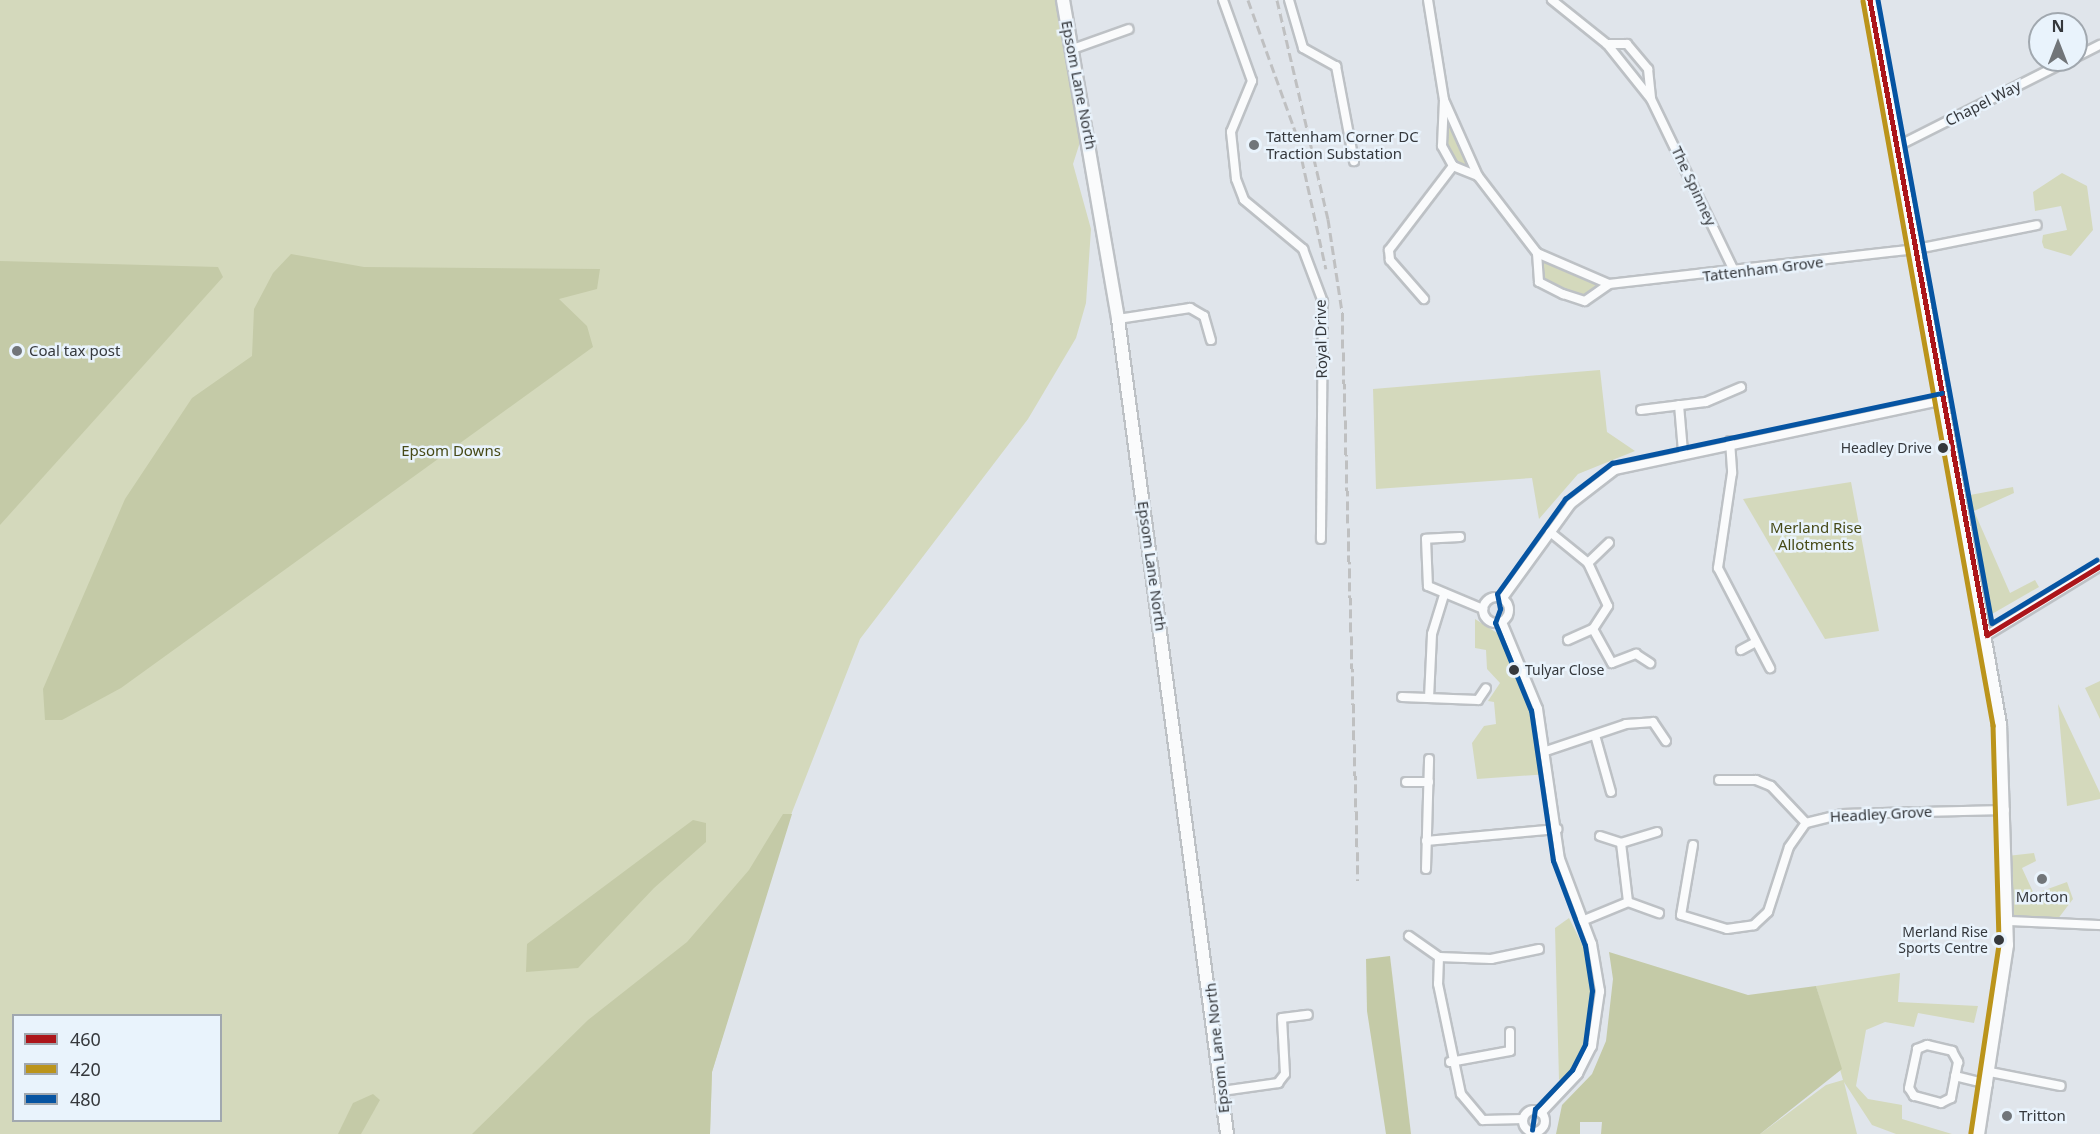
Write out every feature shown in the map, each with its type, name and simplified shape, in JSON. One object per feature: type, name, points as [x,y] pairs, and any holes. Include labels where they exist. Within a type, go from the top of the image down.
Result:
[{"type":"main road","name":"Epsom Lane North","points":[[1063,0],[1118,320],[1227,1134]]},
{"type":"main road","points":[[1869,0],[1898,146],[1987,635],[2005,810],[2008,921],[1989,1078],[1978,1134]]},
{"type":"street","name":"Royal Drive","points":[[1223,0],[1252,81],[1231,132],[1236,179],[1244,200],[1303,249],[1323,302],[1321,539]]},
{"type":"street","points":[[1289,0],[1303,48],[1336,66],[1354,161]]},
{"type":"street","name":"Tattenham Grove","points":[[1428,0],[1444,100],[1478,176],[1537,253],[1609,284],[1735,273],[1917,249],[2037,225]]},
{"type":"street","name":"The Spinney","points":[[1552,0],[1607,44],[1651,99],[1735,273]]},
{"type":"street","points":[[1073,48],[1129,28]]},
{"type":"street","name":"The Spinney","points":[[1607,44],[1627,44],[1648,69],[1651,99]]},
{"type":"street","name":"Chapel Way","points":[[1898,146],[2045,72]]},
{"type":"street","name":"Tattenham Grove","points":[[1444,100],[1438,126],[1453,166]]},
{"type":"street","points":[[1424,299],[1390,260],[1389,250],[1453,166],[1478,176]]},
{"type":"street","name":"Tattenham Grove","points":[[1537,253],[1539,282],[1563,294],[1585,301],[1609,284]]},
{"type":"street","points":[[1118,320],[1190,308],[1204,316],[1211,340]]},
{"type":"street","points":[[1641,410],[1706,402],[1741,387]]},
{"type":"street","points":[[1503,598],[1550,532],[1592,484],[1615,470],[1730,441],[1944,400]]},
{"type":"street","points":[[1679,405],[1683,452]]},
{"type":"street","points":[[1730,441],[1732,473],[1718,568],[1770,668]]},
{"type":"street","points":[[1550,532],[1588,562],[1608,606],[1593,629],[1568,640]]},
{"type":"street","points":[[1460,537],[1426,539],[1428,586],[1444,595],[1483,609]]},
{"type":"street","points":[[1588,562],[1609,543]]},
{"type":"street","points":[[1987,635],[2100,566]]},
{"type":"street","points":[[1429,698],[1432,634],[1444,595]]},
{"type":"street","points":[[1483,609],[1490,598],[1503,598]]},
{"type":"street","points":[[1502,622],[1509,609],[1503,598]]},
{"type":"street","points":[[1483,609],[1487,620],[1502,622]]},
{"type":"street","points":[[1502,622],[1524,664],[1546,751],[1567,890],[1582,921],[1598,966],[1599,1017],[1578,1074],[1541,1113]]},
{"type":"street","points":[[1593,629],[1611,663],[1636,654],[1650,663]]},
{"type":"street","points":[[1741,650],[1756,642]]},
{"type":"street","points":[[1402,697],[1478,700],[1486,688]]},
{"type":"street","points":[[1546,751],[1595,735],[1653,722],[1666,741]]},
{"type":"street","points":[[1595,735],[1611,792]]},
{"type":"street","points":[[1426,869],[1430,759]]},
{"type":"street","points":[[1693,845],[1681,915],[1727,929],[1754,926],[1768,912],[1789,847],[1806,823],[1771,786],[1756,780],[1719,780]]},
{"type":"street","points":[[1406,783],[1429,783]]},
{"type":"street","name":"Headley Grove","points":[[1806,823],[1872,812],[2005,810]]},
{"type":"street","points":[[1426,842],[1557,830]]},
{"type":"street","points":[[1600,836],[1621,843],[1657,832]]},
{"type":"street","points":[[1621,843],[1628,902]]},
{"type":"street","points":[[1582,921],[1628,902],[1659,913]]},
{"type":"street","points":[[2008,921],[2100,926]]},
{"type":"street","points":[[1409,936],[1439,957],[1491,958],[1539,949]]},
{"type":"street","points":[[1439,957],[1438,984],[1450,1062],[1461,1094],[1483,1120],[1523,1119],[1531,1111],[1541,1113]]},
{"type":"street","points":[[1222,1091],[1278,1083],[1285,1074],[1281,1018],[1308,1015]]},
{"type":"street","points":[[1450,1062],[1510,1051],[1510,1032]]},
{"type":"street","points":[[1927,1046],[1952,1051],[1958,1062],[1955,1076],[1951,1098],[1941,1103],[1914,1096],[1909,1088],[1917,1049],[1927,1046]]},
{"type":"street","points":[[1955,1076],[2061,1086]]},
{"type":"street","points":[[1523,1119],[1528,1131],[1538,1133],[1545,1124],[1541,1113]]},
{"type":"green space","name":"Epsom Downs","points":[[0,0],[1056,0],[1081,139],[1073,164],[1091,229],[1086,303],[1076,338],[1028,419],[860,639],[778,848],[712,1072],[710,1134],[0,1134]]},
{"type":"green space","points":[[1444,100],[1478,176],[1453,166],[1442,146]]},
{"type":"green space","points":[[2062,173],[2087,186],[2093,230],[2071,256],[2044,248],[2042,242],[2043,235],[2067,230],[2061,206],[2035,211],[2033,192]]},
{"type":"green space","points":[[1537,253],[1609,284],[1585,301],[1539,282]]},
{"type":"green space","points":[[291,254],[364,267],[600,269],[597,289],[559,299],[587,326],[593,347],[121,688],[62,720],[45,720],[43,689],[125,499],[192,398],[252,356],[254,309],[273,273]]},
{"type":"green space","points":[[0,261],[218,267],[223,277],[0,525]]},
{"type":"green space","points":[[1600,370],[1607,432],[1635,451],[1578,474],[1539,519],[1532,478],[1376,489],[1373,389]]},
{"type":"green space","name":"Merland Rise Allotments","points":[[1851,482],[1879,631],[1825,639],[1743,499]]},
{"type":"green space","points":[[2013,487],[2014,493],[1974,511],[2010,593],[2035,580],[2039,587],[1992,614],[1970,495]]},
{"type":"green space","points":[[1475,619],[1513,643],[1524,665],[1549,774],[1477,779],[1472,743],[1484,726],[1496,724],[1494,702],[1488,701],[1500,683],[1487,669],[1486,650],[1475,648]]},
{"type":"green space","points":[[2100,681],[2100,719],[2085,688]]},
{"type":"green space","points":[[2058,704],[2100,793],[2100,799],[2067,806]]},
{"type":"green space","points":[[783,814],[792,814],[712,1072],[710,1134],[472,1134],[588,1020],[687,942],[749,870]]},
{"type":"green space","points":[[693,820],[706,823],[706,842],[654,888],[578,968],[526,972],[527,944]]},
{"type":"green space","points":[[2034,853],[2036,861],[2022,868],[2034,894],[2067,882],[2073,899],[2054,924],[2008,921],[2007,856]]},
{"type":"green space","points":[[1569,918],[1590,960],[1592,1018],[1575,1068],[1559,1080],[1555,928]]},
{"type":"green space","points":[[1609,952],[1748,995],[1816,986],[1842,1069],[1760,1134],[1601,1134],[1602,1122],[1580,1122],[1580,1134],[1556,1134],[1562,1105],[1592,1074],[1606,1041],[1613,979]]},
{"type":"green space","points":[[1390,956],[1411,1134],[1386,1134],[1367,1011],[1366,959]]},
{"type":"green space","points":[[1900,973],[1898,1002],[1978,1006],[1974,1023],[1918,1013],[1914,1027],[1885,1022],[1866,1030],[1856,1086],[1868,1099],[1902,1105],[1902,1119],[1952,1134],[1896,1134],[1872,1125],[1844,1082],[1857,1134],[1760,1134],[1826,1085],[1843,1080],[1816,986]]},
{"type":"green space","points":[[373,1094],[380,1100],[361,1134],[338,1134],[353,1103]]},
{"type":"railway","points":[[1248,0],[1296,133],[1326,269]]},
{"type":"railway","points":[[1277,0],[1328,219],[1342,312],[1358,881]]},
{"type":"transit line","name":"460","points":[[1870,0],[1987,635]]},
{"type":"transit line","name":"480","points":[[1878,0],[1992,623],[2096,560]]},
{"type":"transit line","name":"420","points":[[1863,1],[1993,725],[1999,945],[1971,1133]]},
{"type":"transit line","name":"480","points":[[1532,1130],[1535,1109],[1572,1070],[1585,1044],[1592,991],[1585,946],[1553,861],[1531,711],[1495,623],[1500,609],[1497,594],[1565,499],[1612,463],[1942,393]]},
{"type":"transit line","name":"460","points":[[1987,635],[2100,566]]},
{"type":"place","name":"Tattenham Corner DC Traction Substation","points":[[1254,145]]},
{"type":"place","name":"Coal tax post","points":[[17,351]]},
{"type":"place","name":"Headley Drive","points":[[1943,448]]},
{"type":"place","name":"Tulyar Close","points":[[1514,670]]},
{"type":"place","name":"Morton","points":[[2042,879]]},
{"type":"place","name":"Merland Rise Sports Centre","points":[[1999,940]]},
{"type":"place","name":"Tritton","points":[[2007,1116]]}]
